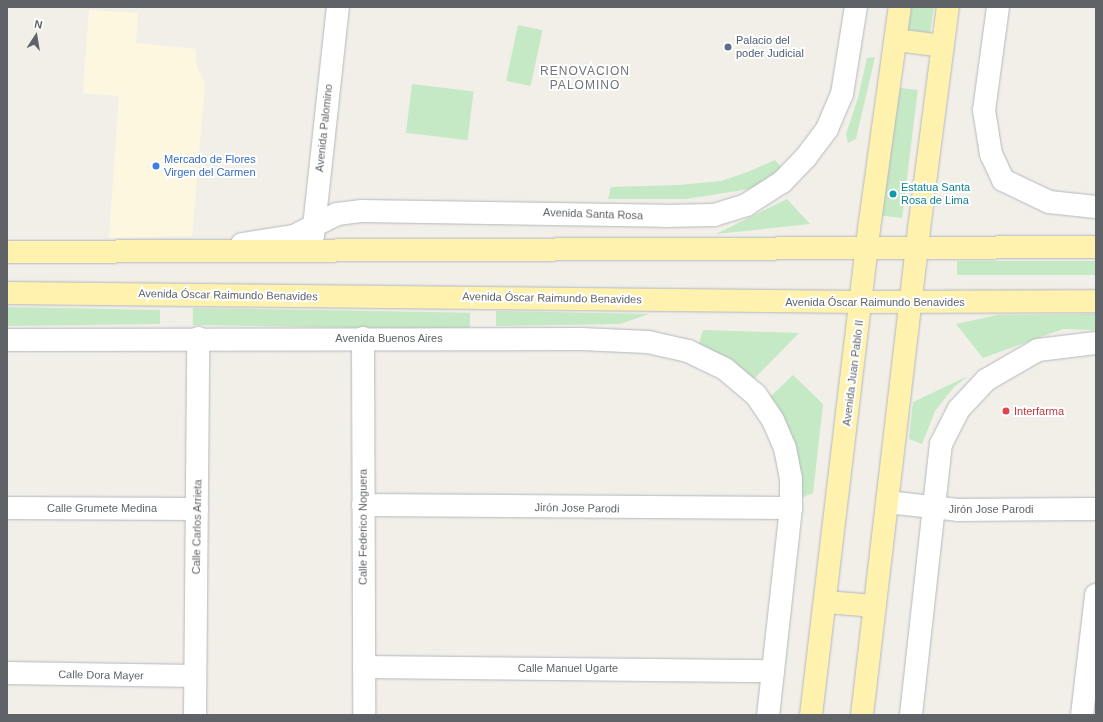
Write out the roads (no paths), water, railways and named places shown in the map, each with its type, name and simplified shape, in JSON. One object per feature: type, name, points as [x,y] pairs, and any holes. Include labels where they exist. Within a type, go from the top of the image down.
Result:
[{"type":"main road","name":"Avenida Juan Pablo II","points":[[811,715],[826,602],[867,249],[900,7]]},
{"type":"main road","points":[[862,715],[917,250],[948,7]]},
{"type":"main road","points":[[896,40],[943,46]]},
{"type":"main road","points":[[7,252],[206,250],[917,250],[1096,247]]},
{"type":"main road","name":"Avenida Óscar Raimundo Benavides","points":[[7,292],[862,302],[1096,301]]},
{"type":"main road","points":[[826,602],[875,606]]},
{"type":"street","name":"Avenida Palomino","points":[[311,250],[338,7]]},
{"type":"street","name":"Avenida Santa Rosa","points":[[206,250],[294,236],[337,214],[361,211],[664,216],[714,215],[746,205],[782,182],[806,157],[827,129],[842,94],[856,7]]},
{"type":"street","points":[[998,7],[984,110],[991,154],[1003,180],[1049,202],[1096,207]]},
{"type":"street","name":"Calle Carlos Arrieta","points":[[195,715],[198,338]]},
{"type":"street","name":"Avenida Buenos Aires","points":[[7,340],[363,338],[581,339],[648,342],[688,351],[725,369],[756,395],[773,420],[785,448],[791,478],[792,508]]},
{"type":"street","name":"Calle Federico Noguera","points":[[363,338],[364,715]]},
{"type":"street","points":[[911,715],[941,444],[959,409],[986,380],[1038,350],[1096,343]]},
{"type":"street","name":"Jirón Jose Parodi","points":[[887,502],[933,509],[1096,508]]},
{"type":"street","name":"Jirón Jose Parodi","points":[[364,506],[792,508]]},
{"type":"street","name":"Calle Grumete Medina","points":[[7,508],[197,509]]},
{"type":"street","points":[[768,715],[792,508]]},
{"type":"street","points":[[1082,715],[1091,674],[1096,595]]},
{"type":"street","name":"Calle Manuel Ugarte","points":[[364,667],[773,671]]},
{"type":"street","name":"Calle Dora Mayer","points":[[7,673],[195,676]]},
{"type":"place","name":"Palacio del poder Judicial","points":[[728,47]]},
{"type":"place","name":"Mercado de Flores Virgen del Carmen","points":[[156,166]]},
{"type":"place","name":"Estatua Santa Rosa de Lima","points":[[893,194]]},
{"type":"place","name":"Interfarma","points":[[1006,411]]},
{"type":"district","name":"RENOVACION PALOMINO","points":[[585,79]]}]
